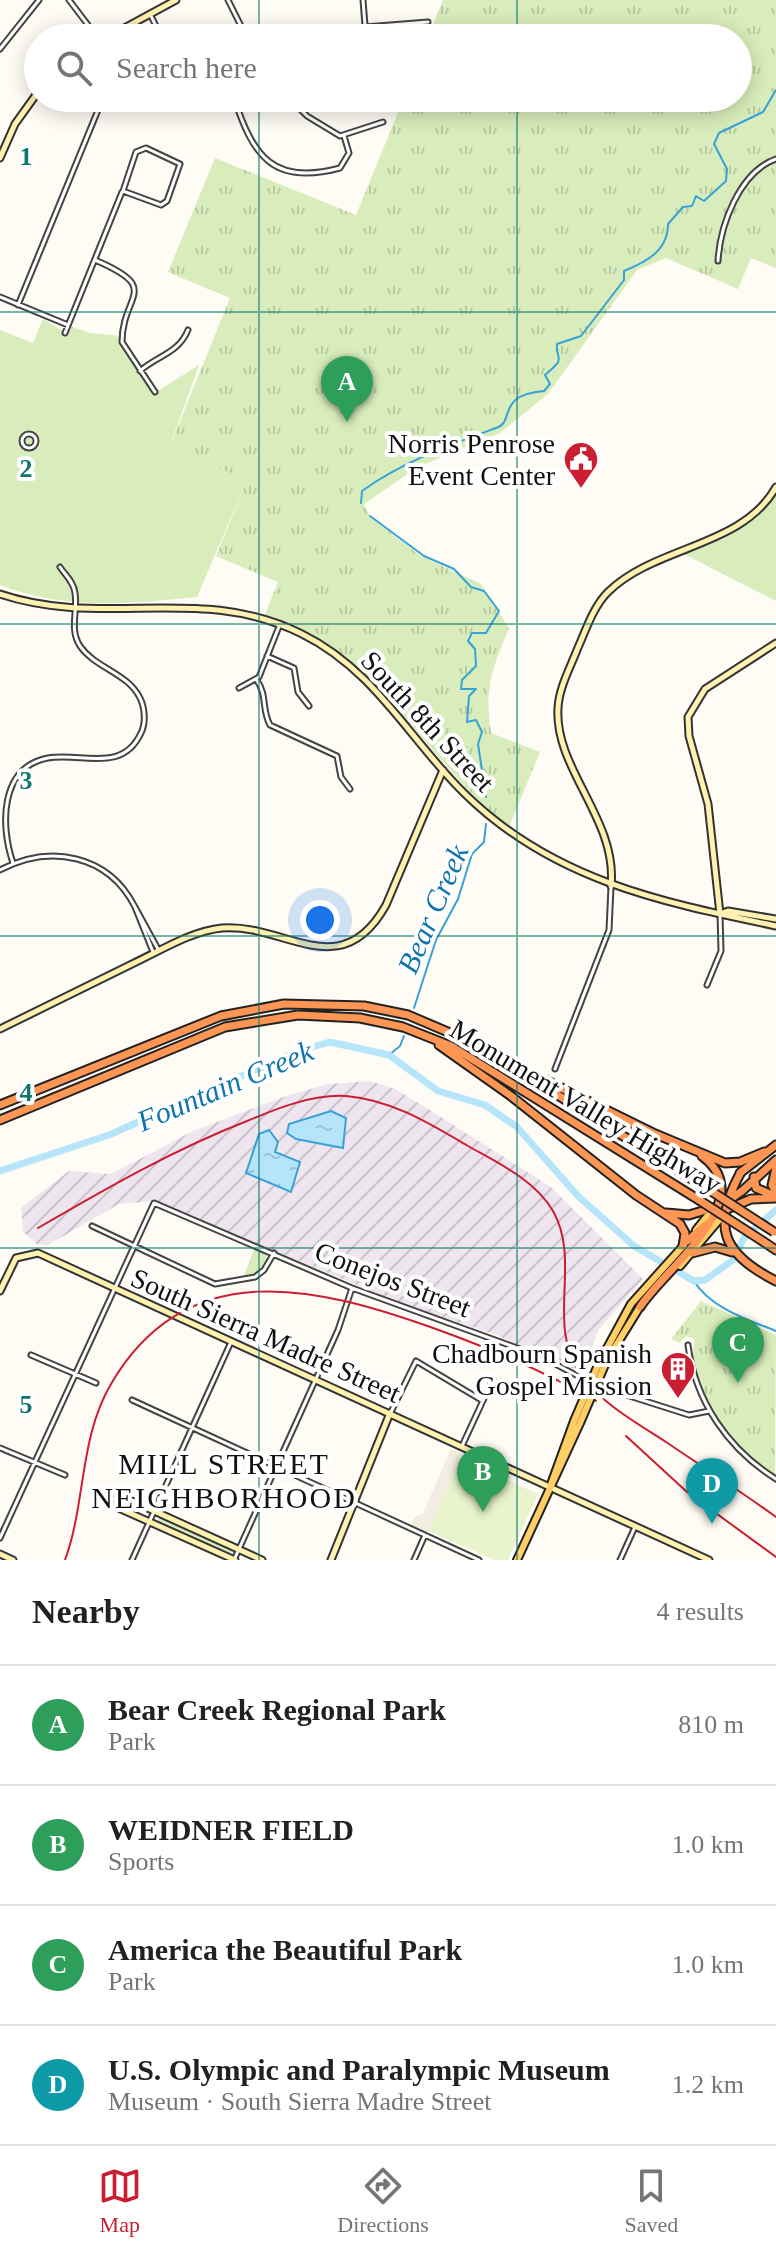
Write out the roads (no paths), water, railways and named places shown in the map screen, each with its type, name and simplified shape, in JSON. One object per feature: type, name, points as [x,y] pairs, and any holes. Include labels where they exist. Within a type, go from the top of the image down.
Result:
[{"type":"highway","name":"Monument Valley Highway","points":[[0,1105],[203,1021],[284,1004],[343,1004],[408,1015],[466,1039],[513,1065],[775,1232]]},
{"type":"highway","name":"Monument Valley Highway","points":[[0,1120],[208,1033],[261,1019],[298,1015],[360,1018],[428,1036],[479,1062],[776,1250]]},
{"type":"highway","points":[[428,1036],[511,1096],[636,1195],[664,1212],[684,1229],[688,1248]]},
{"type":"highway","points":[[513,1065],[694,1151],[730,1164],[764,1152]]},
{"type":"highway","points":[[640,1307],[722,1207],[741,1172],[776,1145]]},
{"type":"highway","points":[[694,1151],[717,1172],[726,1246],[747,1265],[776,1281]]},
{"type":"highway","points":[[722,1207],[776,1160]]},
{"type":"highway","points":[[775,1196],[772,1185],[776,1168]]},
{"type":"highway","points":[[754,1177],[756,1188],[775,1196]]},
{"type":"highway","points":[[664,1212],[684,1215],[775,1196]]},
{"type":"highway","points":[[688,1248],[726,1246]]},
{"type":"main road","points":[[688,1248],[722,1207]]},
{"type":"main road","points":[[517,1560],[577,1422],[598,1365],[637,1296],[688,1248],[722,1207]]},
{"type":"main road","points":[[577,1422],[607,1360],[640,1307]]},
{"type":"street","points":[[0,49],[39,0]]},
{"type":"street","points":[[69,0],[87,24]]},
{"type":"street","points":[[135,24],[176,0]]},
{"type":"street","points":[[228,0],[240,24]]},
{"type":"street","points":[[363,0],[365,24]]},
{"type":"street","points":[[151,16],[155,24]]},
{"type":"street","points":[[403,24],[428,22]]},
{"type":"street","points":[[0,158],[24,111]]},
{"type":"street","points":[[18,305],[97,112]]},
{"type":"street","points":[[239,112],[262,158],[284,171],[340,168],[349,153],[344,136]]},
{"type":"street","points":[[304,112],[331,133],[344,136],[383,122]]},
{"type":"street","points":[[65,333],[139,149],[146,148],[180,164],[163,205],[123,191]]},
{"type":"street","points":[[718,261],[722,229],[736,201],[748,180],[776,159]]},
{"type":"street","points":[[95,260],[121,270],[133,284],[135,301],[122,342],[155,392]]},
{"type":"street","points":[[0,297],[68,325]]},
{"type":"street","points":[[140,371],[155,359],[176,350],[188,330]]},
{"type":"street","points":[[555,1069],[609,930],[613,863],[608,843],[569,755],[559,721],[558,705],[569,669],[593,614],[612,588],[659,560],[750,518],[776,487]]},
{"type":"street","points":[[13,863],[3,808],[10,785],[23,770],[52,757],[113,758],[130,749],[143,725],[142,702],[136,690],[79,644],[74,631],[74,586],[60,567]]},
{"type":"street","name":"South 8th Street","points":[[0,594],[75,610],[200,606],[280,624],[318,643],[360,673],[466,795],[501,824],[553,857],[611,886],[660,902],[776,926]]},
{"type":"street","points":[[239,688],[256,679],[280,624]]},
{"type":"street","points":[[707,985],[721,951],[720,914],[708,804],[687,731],[688,717],[705,689],[776,643]]},
{"type":"street","points":[[267,656],[294,668],[298,692],[309,706]]},
{"type":"street","points":[[256,679],[265,692],[265,712],[270,725],[335,754],[341,777],[350,789]]},
{"type":"street","points":[[0,1029],[195,934],[225,928],[260,931],[316,948],[356,938],[374,924],[386,905],[443,770]]},
{"type":"street","points":[[0,870],[34,855],[52,854],[100,868],[121,881],[156,952]]},
{"type":"street","name":"South 8th Street","points":[[720,914],[728,911],[776,919]]},
{"type":"street","name":"Conejos Street","points":[[134,1245],[154,1203],[352,1288],[542,1357],[603,1388],[689,1415],[709,1411]]},
{"type":"street","points":[[92,1226],[215,1284],[255,1277],[264,1270],[274,1253]]},
{"type":"street","points":[[0,1538],[134,1245]]},
{"type":"street","name":"South Sierra Madre Street","points":[[0,1291],[12,1262],[23,1254],[38,1253],[709,1560]]},
{"type":"street","points":[[262,1560],[239,1549],[110,1491],[102,1494],[105,1502],[234,1560],[239,1549],[277,1466],[316,1381],[352,1288]]},
{"type":"street","points":[[132,1560],[231,1342]]},
{"type":"street","points":[[688,1345],[696,1380],[709,1411],[739,1450],[776,1479]]},
{"type":"street","points":[[31,1355],[96,1383]]},
{"type":"street","points":[[331,1560],[411,1366],[416,1361],[422,1362],[483,1401]]},
{"type":"street","points":[[462,1446],[493,1379]]},
{"type":"street","points":[[132,1400],[479,1560]]},
{"type":"street","points":[[0,1448],[65,1475]]},
{"type":"street","points":[[620,1560],[635,1527]]},
{"type":"street","points":[[414,1560],[425,1535]]},
{"type":"street","points":[[0,1554],[13,1560]]},
{"type":"water","points":[[331,1111],[346,1118],[343,1148],[296,1139],[287,1133],[289,1124]]},
{"type":"water","points":[[269,1130],[278,1142],[275,1152],[300,1162],[291,1192],[246,1173],[259,1134]]},
{"type":"waterway","name":"Bear Creek","points":[[361,503],[362,491],[393,471],[502,425],[509,409],[519,398],[544,391],[550,384],[545,375],[559,360],[557,344],[581,336],[624,280],[624,271],[648,259],[660,248],[668,224],[683,207],[692,206],[696,196],[704,201],[726,181],[727,169],[714,144],[719,133],[763,112],[776,90]]},
{"type":"waterway","name":"Bear Creek","points":[[370,516],[424,556],[454,569],[471,587],[484,591],[499,611],[486,633],[472,633],[468,641],[475,649],[476,666],[462,680],[461,689],[476,689],[469,696],[467,722],[476,720],[482,732],[478,744],[486,797]]},
{"type":"waterway","name":"Bear Creek","points":[[414,1008],[436,940],[458,899],[472,854],[484,842],[486,824]]},
{"type":"waterway","name":"Bear Creek","points":[[389,1055],[400,1046],[404,1036]]},
{"type":"waterway","name":"Fountain Creek","points":[[0,1171],[109,1135],[298,1051],[330,1042],[389,1055],[438,1091],[485,1105],[517,1127],[578,1196],[634,1246],[694,1281],[705,1280],[733,1260],[744,1238],[776,1210]]},
{"type":"waterway","points":[[694,1281],[720,1306],[776,1331]]},
{"type":"railway","points":[[38,1228],[167,1157],[283,1107],[321,1097],[346,1096],[395,1108],[503,1166],[536,1190],[553,1211],[561,1231],[565,1251],[566,1335],[571,1356],[581,1375],[620,1412],[776,1517]]},
{"type":"railway","points":[[65,1560],[77,1516],[93,1426],[111,1384],[142,1342],[177,1314],[216,1298],[258,1292],[302,1293],[347,1301],[477,1344],[537,1370],[596,1401]]},
{"type":"railway","points":[[626,1436],[687,1492],[776,1557]]},
{"type":"place","name":"Bear Creek Regional Park","points":[[347,422]]},
{"type":"place","name":"Norris Penrose Event Center","points":[[581,490]]},
{"type":"place","name":"America the Beautiful Park","points":[[738,1383]]},
{"type":"place","name":"Chadbourn Spanish Gospel Mission","points":[[678,1400]]},
{"type":"place","name":"WEIDNER FIELD","points":[[483,1512]]},
{"type":"place","name":"U.S. Olympic and Paralympic Museum","points":[[712,1524]]},
{"type":"district","name":"MILL STREET NEIGHBORHOOD","points":[[224,1481]]}]
